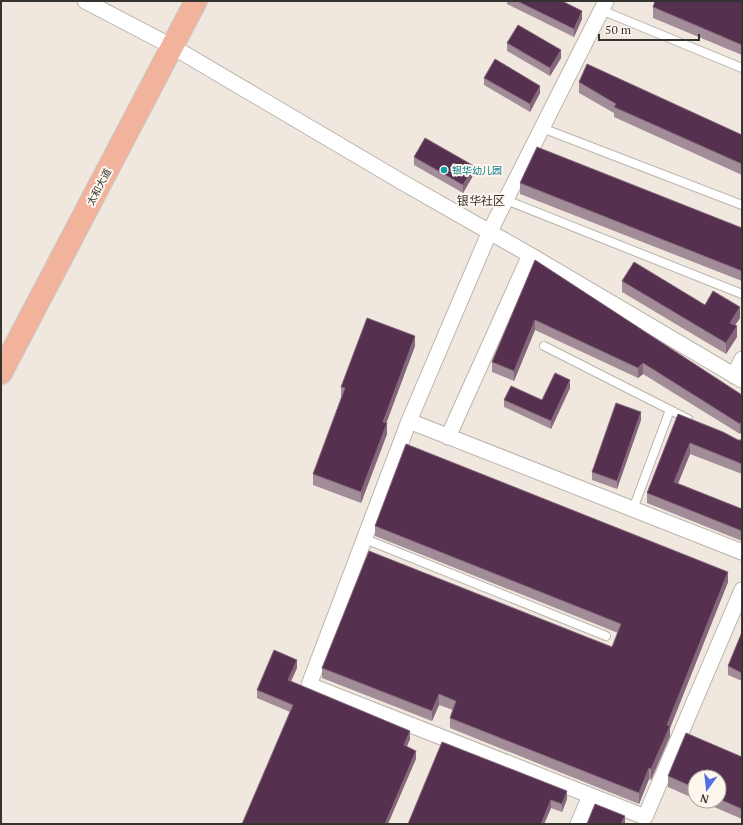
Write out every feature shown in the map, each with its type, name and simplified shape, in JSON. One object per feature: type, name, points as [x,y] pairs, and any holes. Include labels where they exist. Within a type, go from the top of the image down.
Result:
[{"type":"main road","name":"太和大道","points":[[1,374],[167,44],[181,1]]},
{"type":"main road","name":"太和大道","points":[[1,345],[167,44],[196,1]]},
{"type":"street","points":[[85,1],[167,44],[395,178],[490,231],[738,378],[742,359]]},
{"type":"street","points":[[604,6],[490,231],[409,421],[309,685],[645,817],[742,590]]},
{"type":"street","points":[[448,437],[530,255]]},
{"type":"street","points":[[409,421],[742,552]]},
{"type":"street","points":[[578,824],[590,796]]},
{"type":"lane","points":[[604,6],[742,68]]},
{"type":"lane","points":[[542,128],[742,205]]},
{"type":"lane","points":[[506,200],[742,294]]},
{"type":"lane","points":[[544,346],[698,424]]},
{"type":"lane","points":[[633,509],[670,410]]},
{"type":"lane","points":[[365,539],[606,636]]},
{"type":"building","points":[[517,1],[562,1],[582,11],[574,29]]},
{"type":"building","points":[[655,1],[742,1],[742,45],[653,7]]},
{"type":"building","points":[[518,25],[561,50],[550,68],[507,43]]},
{"type":"building","points":[[495,59],[540,86],[530,104],[484,78]]},
{"type":"building","points":[[587,64],[742,135],[742,164],[614,107],[616,104],[579,82]]},
{"type":"building","name":"银华幼儿园","points":[[425,138],[474,166],[463,185],[414,157]]},
{"type":"building","points":[[537,147],[742,228],[742,271],[520,183]]},
{"type":"building","points":[[535,260],[742,395],[742,421],[740,424],[643,363],[638,368],[535,320],[514,371],[492,362]]},
{"type":"building","points":[[634,262],[705,305],[713,291],[740,307],[730,323],[737,326],[726,343],[622,281]]},
{"type":"building","points":[[367,318],[415,336],[383,422],[387,423],[361,492],[313,474],[345,388],[341,387]]},
{"type":"building","points":[[555,373],[570,380],[551,421],[504,400],[511,386],[542,400]]},
{"type":"building","points":[[616,403],[641,412],[617,481],[592,472]]},
{"type":"building","points":[[678,414],[723,432],[738,440],[742,440],[742,464],[690,443],[674,482],[742,509],[742,531],[647,493]]},
{"type":"building","points":[[406,444],[728,572],[667,725],[670,726],[651,769],[649,768],[639,793],[450,718],[456,701],[439,694],[432,711],[322,668],[369,551],[612,647],[621,624],[375,526]]},
{"type":"building","points":[[742,632],[742,673],[728,666]]},
{"type":"building","points":[[274,650],[297,660],[288,680],[410,731],[404,745],[416,751],[385,824],[242,824],[293,705],[257,690]]},
{"type":"building","points":[[686,733],[742,757],[742,809],[727,802],[727,769],[687,769],[687,784],[668,776]]},
{"type":"building","points":[[442,742],[567,791],[562,804],[551,800],[541,824],[408,824]]},
{"type":"building","points":[[595,804],[625,816],[621,824],[587,824]]},
{"type":"place","name":"银华幼儿园","points":[[444,170]]},
{"type":"district","name":"银华社区","points":[[481,200]]}]
